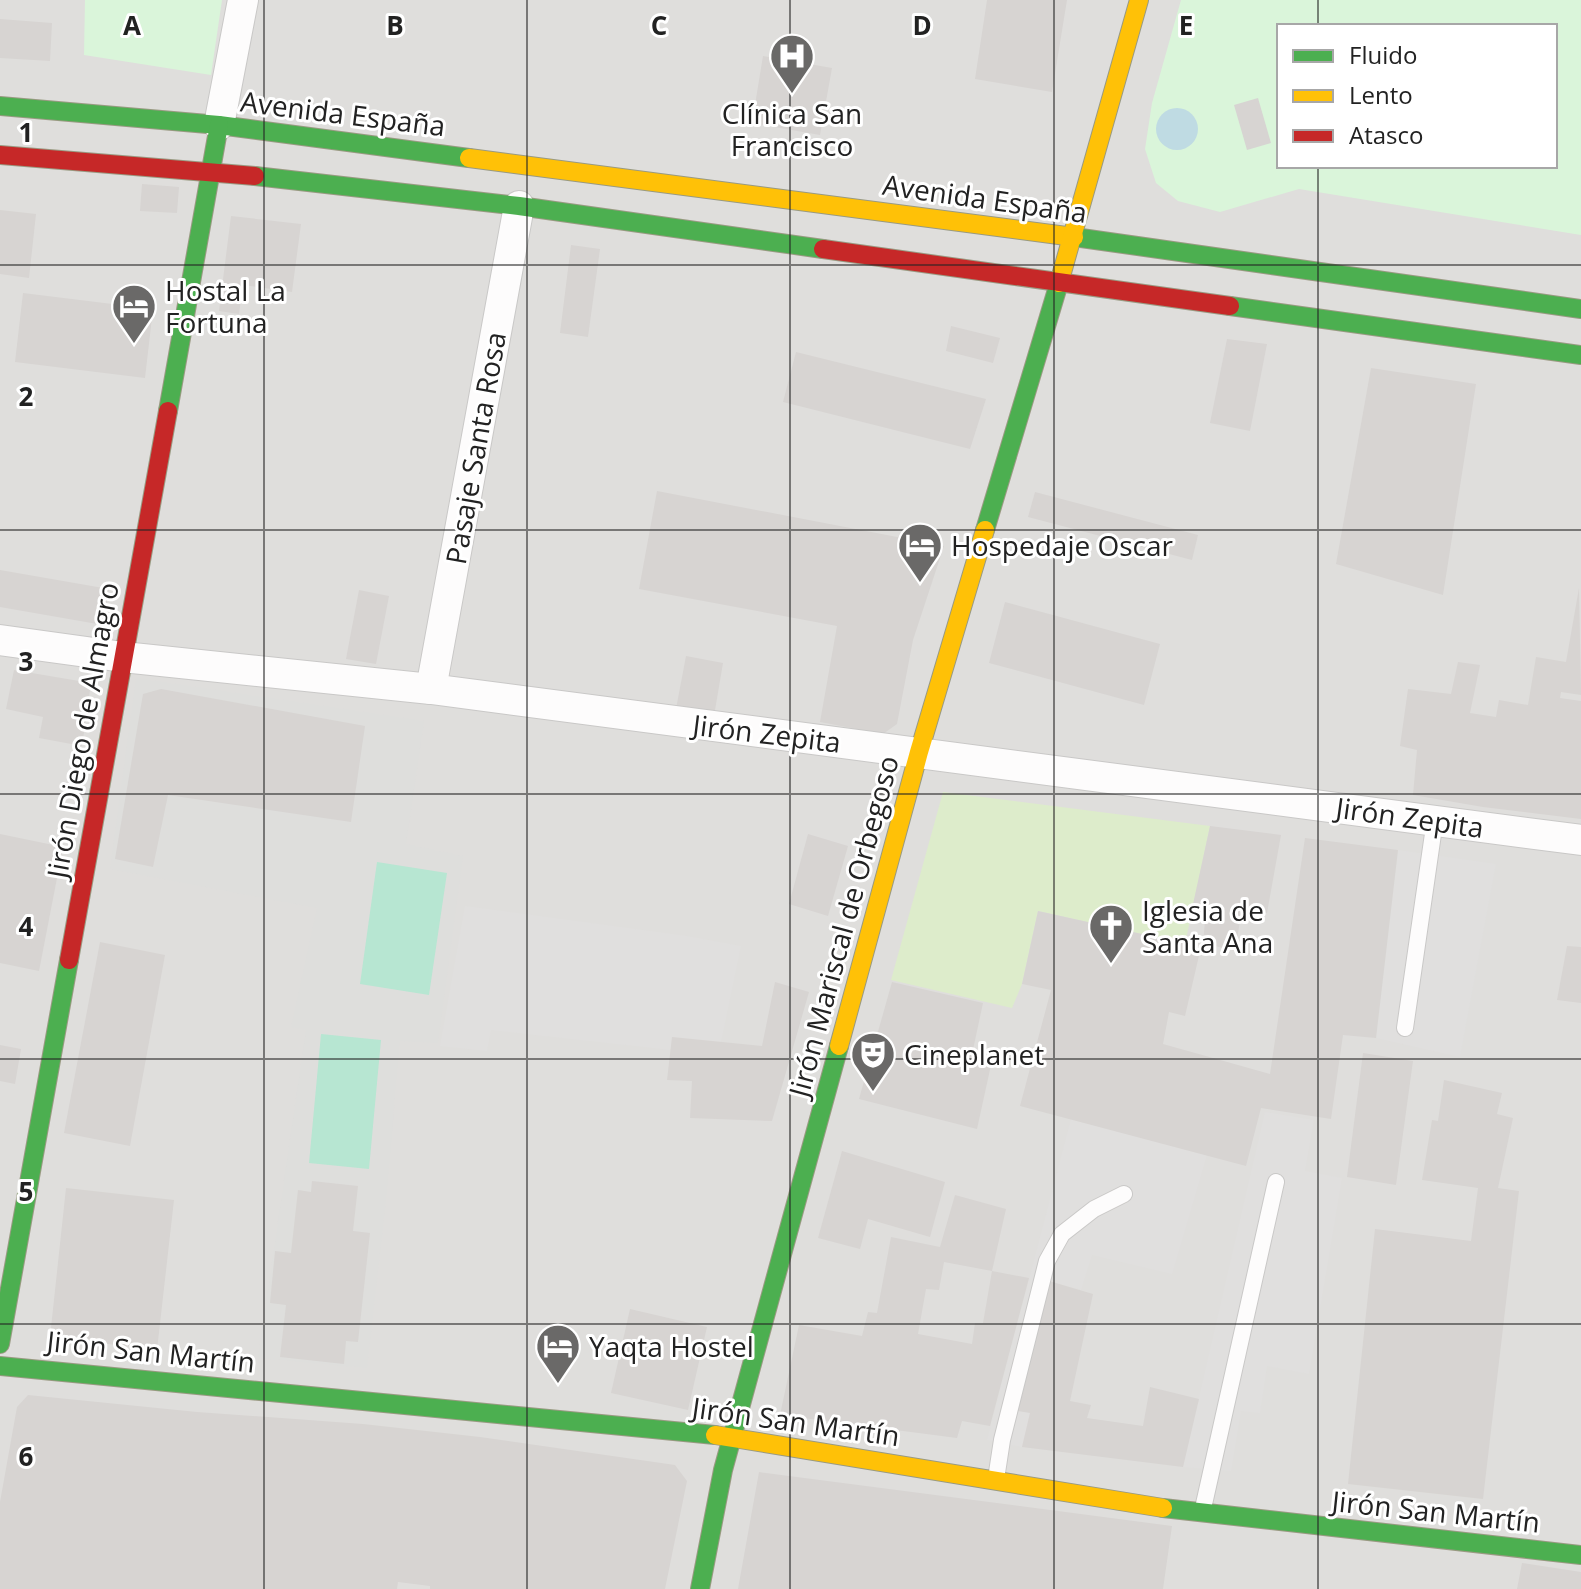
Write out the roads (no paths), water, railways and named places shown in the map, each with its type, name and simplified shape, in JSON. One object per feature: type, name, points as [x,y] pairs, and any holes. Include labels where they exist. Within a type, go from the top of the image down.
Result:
[{"type":"main road","name":"Jirón Mariscal de Orbegoso","points":[[700,1589],[723,1470],[919,752],[1059,283],[1139,0]]},
{"type":"main road","name":"Avenida España","points":[[0,106],[219,125],[1072,237],[1581,309]]},
{"type":"main road","name":"Jirón Diego de Almagro","points":[[0,1344],[219,125]]},
{"type":"main road","points":[[0,155],[211,171],[519,206],[1581,355]]},
{"type":"main road","name":"Jirón San Martín","points":[[0,1366],[732,1437],[1202,1514],[1581,1555]]},
{"type":"street","points":[[219,125],[243,0]]},
{"type":"street","name":"Pasaje Santa Rosa","points":[[431,689],[519,206]]},
{"type":"street","name":"Jirón Zepita","points":[[0,640],[123,657],[431,689],[1581,840]]},
{"type":"lane","points":[[1405,1028],[1435,820]]},
{"type":"lane","points":[[1202,1514],[1276,1182]]},
{"type":"lane","points":[[996,1481],[1002,1440],[1047,1261],[1062,1234],[1094,1209],[1124,1194]]},
{"type":"water","points":[[1177,108],[1192,114],[1198,129],[1192,144],[1177,150],[1162,144],[1156,129],[1162,114]]},
{"type":"place","name":"Clínica San Francisco","points":[[792,95]]},
{"type":"place","name":"Hostal La Fortuna","points":[[134,345]]},
{"type":"place","name":"Hospedaje Oscar","points":[[920,584]]},
{"type":"place","name":"Iglesia de Santa Ana","points":[[1111,965]]},
{"type":"place","name":"Cineplanet","points":[[873,1093]]},
{"type":"place","name":"Yaqta Hostel","points":[[558,1385]]}]
